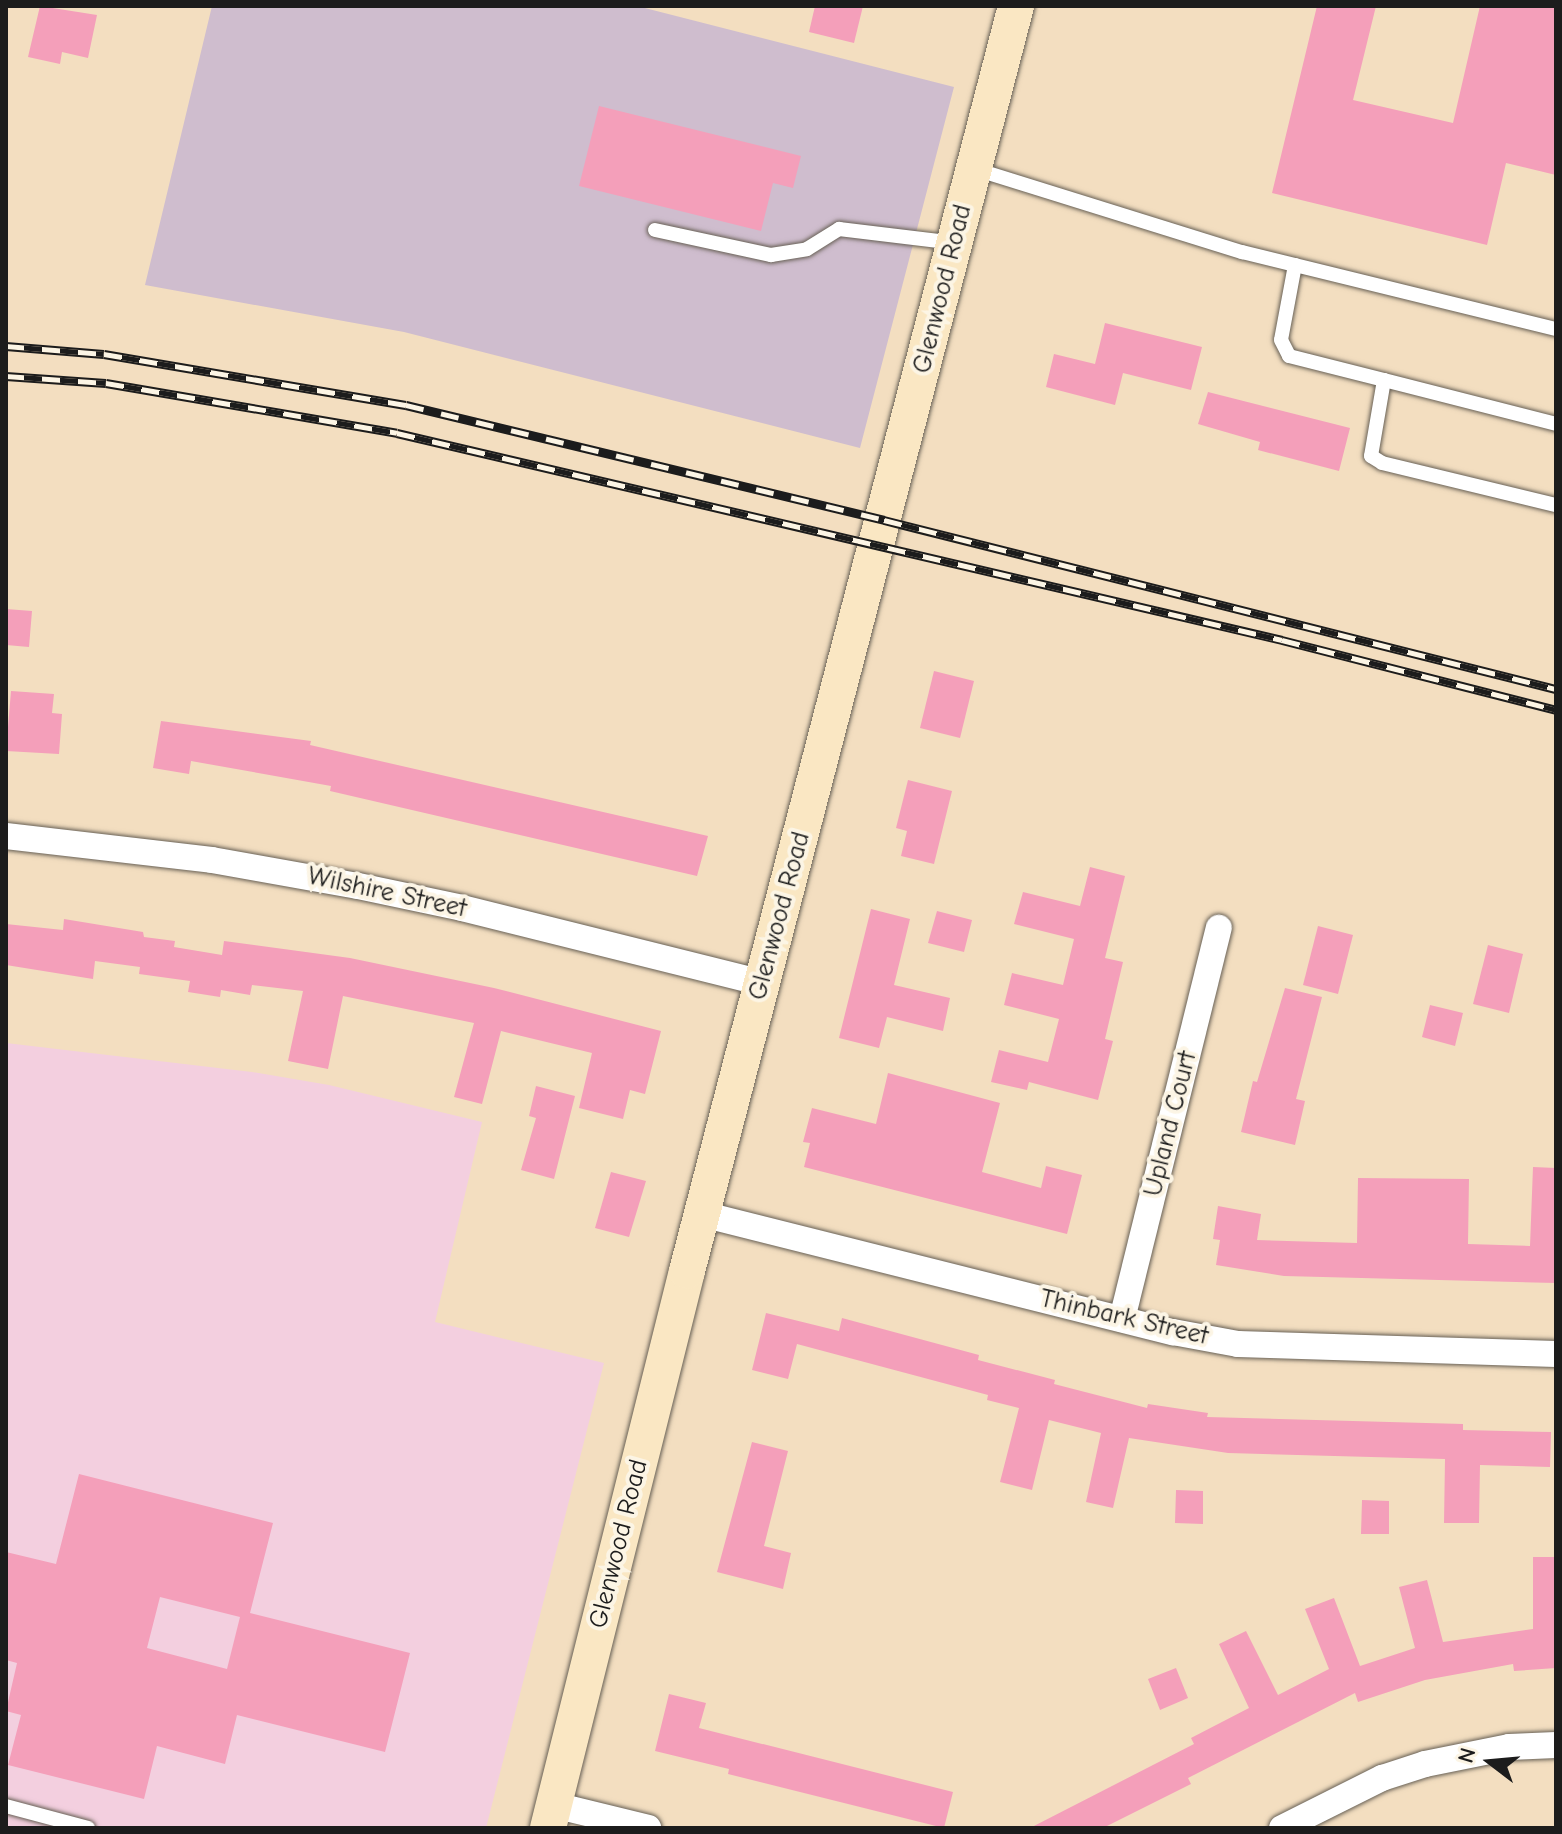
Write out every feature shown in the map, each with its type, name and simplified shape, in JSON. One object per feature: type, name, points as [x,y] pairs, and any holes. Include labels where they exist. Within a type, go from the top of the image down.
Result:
[{"type":"street","name":"Glenwood Road","points":[[551,1816],[702,1214],[1016,6]]},
{"type":"street","name":"Wilshire Street","points":[[6,836],[212,860],[358,886],[462,908],[762,983]]},
{"type":"street","name":"Upland Court","points":[[1122,1319],[1219,928]]},
{"type":"street","name":"Thinbark Street","points":[[702,1214],[1122,1319],[1238,1344],[1556,1354]]},
{"type":"street","points":[[1282,1828],[1382,1778],[1425,1764],[1509,1747],[1556,1745]]},
{"type":"street","points":[[551,1816],[648,1828]]},
{"type":"lane","points":[[974,169],[1242,252],[1556,329]]},
{"type":"lane","points":[[655,230],[771,255],[807,249],[839,229],[955,243]]},
{"type":"lane","points":[[1295,265],[1281,340],[1289,356],[1556,424]]},
{"type":"lane","points":[[1384,380],[1371,456],[1382,463],[1556,505]]},
{"type":"lane","points":[[6,1806],[88,1828]]},
{"type":"shaded area","points":[[212,6],[637,6],[954,87],[860,448],[404,332],[145,285]]},
{"type":"shaded area","points":[[6,1043],[252,1072],[329,1085],[482,1122],[435,1322],[604,1363],[486,1828],[6,1828]]},
{"type":"building","points":[[40,6],[97,15],[88,58],[62,52],[60,64],[28,57]]},
{"type":"building","points":[[815,6],[863,6],[854,43],[809,32]]},
{"type":"building","points":[[1317,6],[1376,6],[1353,100],[1453,123],[1480,6],[1556,6],[1556,175],[1506,163],[1487,245],[1272,193]]},
{"type":"building","points":[[599,106],[801,156],[793,188],[773,183],[761,231],[579,186]]},
{"type":"building","points":[[1105,323],[1202,347],[1191,390],[1123,373],[1115,405],[1046,387],[1054,354],[1095,364]]},
{"type":"building","points":[[1208,392],[1350,428],[1339,471],[1258,450],[1260,442],[1198,424]]},
{"type":"building","points":[[6,609],[32,611],[29,647],[6,645]]},
{"type":"building","points":[[934,671],[974,681],[960,738],[920,728]]},
{"type":"building","points":[[11,691],[54,694],[52,713],[62,714],[59,754],[6,751]]},
{"type":"building","points":[[161,721],[311,741],[310,745],[708,836],[697,876],[330,791],[331,786],[191,761],[189,774],[153,768]]},
{"type":"building","points":[[908,780],[952,791],[934,864],[901,856],[907,831],[896,828]]},
{"type":"building","points":[[1090,867],[1125,876],[1105,958],[1123,962],[1105,1039],[1113,1041],[1098,1100],[1029,1082],[1027,1090],[991,1082],[999,1050],[1048,1062],[1059,1019],[1004,1005],[1012,973],[1063,985],[1074,939],[1014,924],[1023,892],[1080,906]]},
{"type":"building","points":[[871,909],[910,919],[894,985],[950,998],[943,1031],[887,1017],[879,1048],[839,1038]]},
{"type":"building","points":[[937,911],[972,920],[964,952],[928,943]]},
{"type":"building","points":[[64,919],[143,932],[144,937],[175,941],[174,947],[222,955],[224,941],[350,958],[494,988],[661,1031],[645,1094],[630,1090],[623,1119],[579,1108],[592,1053],[501,1031],[482,1104],[454,1097],[474,1023],[343,996],[328,1069],[288,1061],[303,991],[252,985],[250,995],[221,990],[220,997],[188,992],[190,981],[139,974],[140,967],[95,961],[93,979],[6,965],[6,924],[63,930]]},
{"type":"building","points":[[1318,926],[1353,935],[1338,994],[1303,985]]},
{"type":"building","points":[[1488,945],[1523,954],[1509,1013],[1473,1004]]},
{"type":"building","points":[[1285,988],[1322,997],[1296,1099],[1305,1101],[1295,1145],[1241,1132],[1253,1081],[1257,1082]]},
{"type":"building","points":[[1430,1005],[1463,1013],[1455,1046],[1422,1037]]},
{"type":"building","points":[[888,1073],[1000,1103],[982,1172],[1041,1188],[1046,1166],[1082,1175],[1067,1234],[804,1167],[810,1143],[803,1142],[812,1108],[876,1124]]},
{"type":"building","points":[[536,1086],[575,1096],[554,1179],[521,1170],[536,1118],[529,1116]]},
{"type":"building","points":[[1533,1167],[1556,1168],[1556,1283],[1284,1276],[1216,1265],[1220,1240],[1213,1239],[1218,1206],[1261,1214],[1257,1240],[1357,1243],[1358,1178],[1469,1179],[1468,1244],[1530,1246]]},
{"type":"building","points":[[611,1172],[646,1181],[629,1237],[595,1228]]},
{"type":"building","points":[[766,1313],[839,1331],[842,1318],[979,1355],[978,1360],[1055,1380],[1054,1384],[1147,1408],[1148,1404],[1208,1413],[1207,1417],[1463,1424],[1463,1430],[1551,1432],[1550,1467],[1480,1465],[1479,1523],[1444,1523],[1445,1459],[1228,1453],[1129,1438],[1113,1508],[1086,1502],[1101,1433],[1049,1420],[1032,1490],[1000,1482],[1019,1408],[987,1400],[988,1395],[797,1344],[788,1379],[752,1370]]},
{"type":"building","points":[[752,1442],[788,1451],[764,1546],[791,1553],[783,1589],[717,1572]]},
{"type":"building","points":[[79,1474],[273,1523],[250,1613],[410,1653],[385,1752],[237,1715],[225,1764],[157,1746],[144,1799],[8,1765],[21,1715],[6,1711],[17,1663],[6,1660],[6,1552],[56,1564]],"holes":[[[160,1597],[240,1617],[227,1669],[147,1648]]]},
{"type":"building","points":[[1176,1490],[1203,1491],[1203,1524],[1175,1523]]},
{"type":"building","points":[[1362,1500],[1389,1501],[1389,1534],[1361,1534]]},
{"type":"building","points":[[1533,1557],[1556,1557],[1556,1668],[1514,1671],[1513,1664],[1425,1680],[1358,1702],[1355,1693],[1188,1778],[1191,1784],[1103,1828],[1030,1828],[1194,1744],[1191,1738],[1249,1708],[1219,1644],[1246,1631],[1278,1695],[1329,1669],[1305,1609],[1334,1598],[1360,1666],[1415,1648],[1399,1587],[1427,1580],[1443,1642],[1533,1629]]},
{"type":"building","points":[[1176,1668],[1188,1698],[1160,1710],[1148,1679]]},
{"type":"building","points":[[669,1694],[706,1703],[699,1728],[953,1792],[944,1828],[728,1774],[729,1769],[655,1751]]},
{"type":"railway","points":[[6,346],[104,354],[406,405],[884,520],[1556,689]]},
{"type":"railway","points":[[6,376],[106,383],[397,433],[1282,640],[1556,710]]}]
